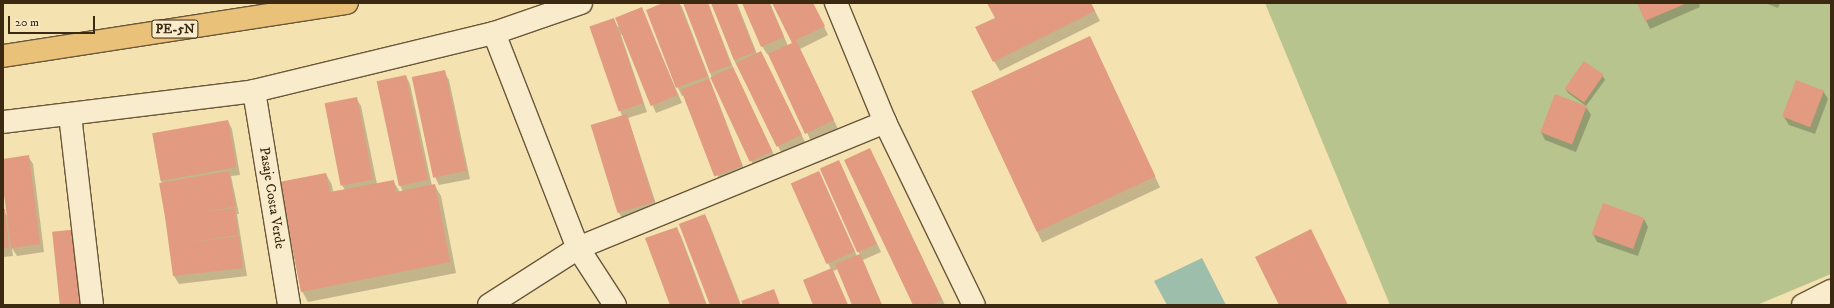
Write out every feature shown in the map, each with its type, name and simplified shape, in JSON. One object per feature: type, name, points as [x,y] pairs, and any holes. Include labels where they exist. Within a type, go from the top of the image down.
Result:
[{"type":"highway","name":"PE-5N","points":[[3,56],[347,3]]},
{"type":"street","points":[[3,122],[254,92],[494,33],[581,3]]},
{"type":"street","points":[[836,3],[885,122],[974,305]]},
{"type":"street","points":[[494,33],[578,248],[615,305]]},
{"type":"street","name":"Pasaje Costa Verde","points":[[254,92],[289,305]]},
{"type":"street","points":[[70,115],[92,305]]},
{"type":"street","points":[[489,305],[578,248],[885,122]]},
{"type":"street","points":[[1803,305],[1831,291]]},
{"type":"green space","points":[[1265,3],[1831,3],[1831,274],[1757,305],[1390,305]]},
{"type":"shaded area","points":[[1202,258],[1226,305],[1167,305],[1154,281]]},
{"type":"building","points":[[663,3],[679,3],[708,76],[676,88],[646,10]]},
{"type":"building","points":[[683,3],[708,3],[731,65],[710,73]]},
{"type":"building","points":[[711,3],[736,3],[755,52],[734,60]]},
{"type":"building","points":[[742,3],[769,3],[784,37],[761,47]]},
{"type":"building","points":[[772,3],[813,3],[825,26],[796,40],[834,120],[805,134],[768,54],[792,43]]},
{"type":"building","points":[[987,3],[1091,3],[1095,11],[993,62],[975,27],[995,18]]},
{"type":"building","points":[[1637,3],[1687,3],[1645,21]]},
{"type":"building","points":[[642,7],[678,95],[651,106],[615,18]]},
{"type":"building","points":[[614,18],[643,103],[619,112],[589,26]]},
{"type":"building","points":[[1090,36],[1156,176],[1037,232],[971,91]]},
{"type":"building","points":[[761,51],[802,135],[777,147],[736,63]]},
{"type":"building","points":[[1584,61],[1604,75],[1584,103],[1564,89]]},
{"type":"building","points":[[733,67],[772,151],[750,162],[710,78]]},
{"type":"building","points":[[445,70],[466,171],[433,178],[412,77]]},
{"type":"building","points":[[406,75],[428,180],[399,186],[377,81]]},
{"type":"building","points":[[709,79],[742,166],[714,177],[681,90]]},
{"type":"building","points":[[1796,80],[1824,91],[1810,127],[1782,116]]},
{"type":"building","points":[[1555,94],[1587,106],[1572,144],[1540,132]]},
{"type":"building","points":[[357,97],[373,179],[341,186],[325,103]]},
{"type":"building","points":[[627,114],[654,202],[618,213],[591,125]]},
{"type":"building","points":[[228,120],[236,167],[161,181],[152,133]]},
{"type":"building","points":[[870,148],[942,300],[931,305],[913,305],[844,160]]},
{"type":"building","points":[[29,155],[40,244],[11,248],[3,187],[3,159]]},
{"type":"building","points":[[839,160],[876,244],[857,253],[820,169]]},
{"type":"building","points":[[229,171],[235,206],[165,219],[159,183]]},
{"type":"building","points":[[819,171],[855,251],[826,264],[791,184]]},
{"type":"building","points":[[326,173],[330,192],[394,180],[396,192],[435,184],[450,262],[301,292],[279,182]]},
{"type":"building","points":[[1603,203],[1644,218],[1633,249],[1592,234]]},
{"type":"building","points":[[235,208],[238,235],[174,245],[239,236],[243,268],[173,276],[165,217]]},
{"type":"building","points":[[3,209],[5,209],[9,248],[3,248]]},
{"type":"building","points":[[705,214],[740,305],[710,305],[679,224]]},
{"type":"building","points":[[677,227],[706,305],[670,305],[645,238]]},
{"type":"building","points":[[79,229],[87,305],[60,305],[52,232]]},
{"type":"building","points":[[1311,229],[1348,305],[1279,305],[1255,257]]},
{"type":"building","points":[[860,254],[882,305],[852,305],[835,264]]},
{"type":"building","points":[[832,268],[848,305],[813,305],[803,280]]},
{"type":"building","points":[[774,289],[780,305],[743,305],[741,301]]}]
